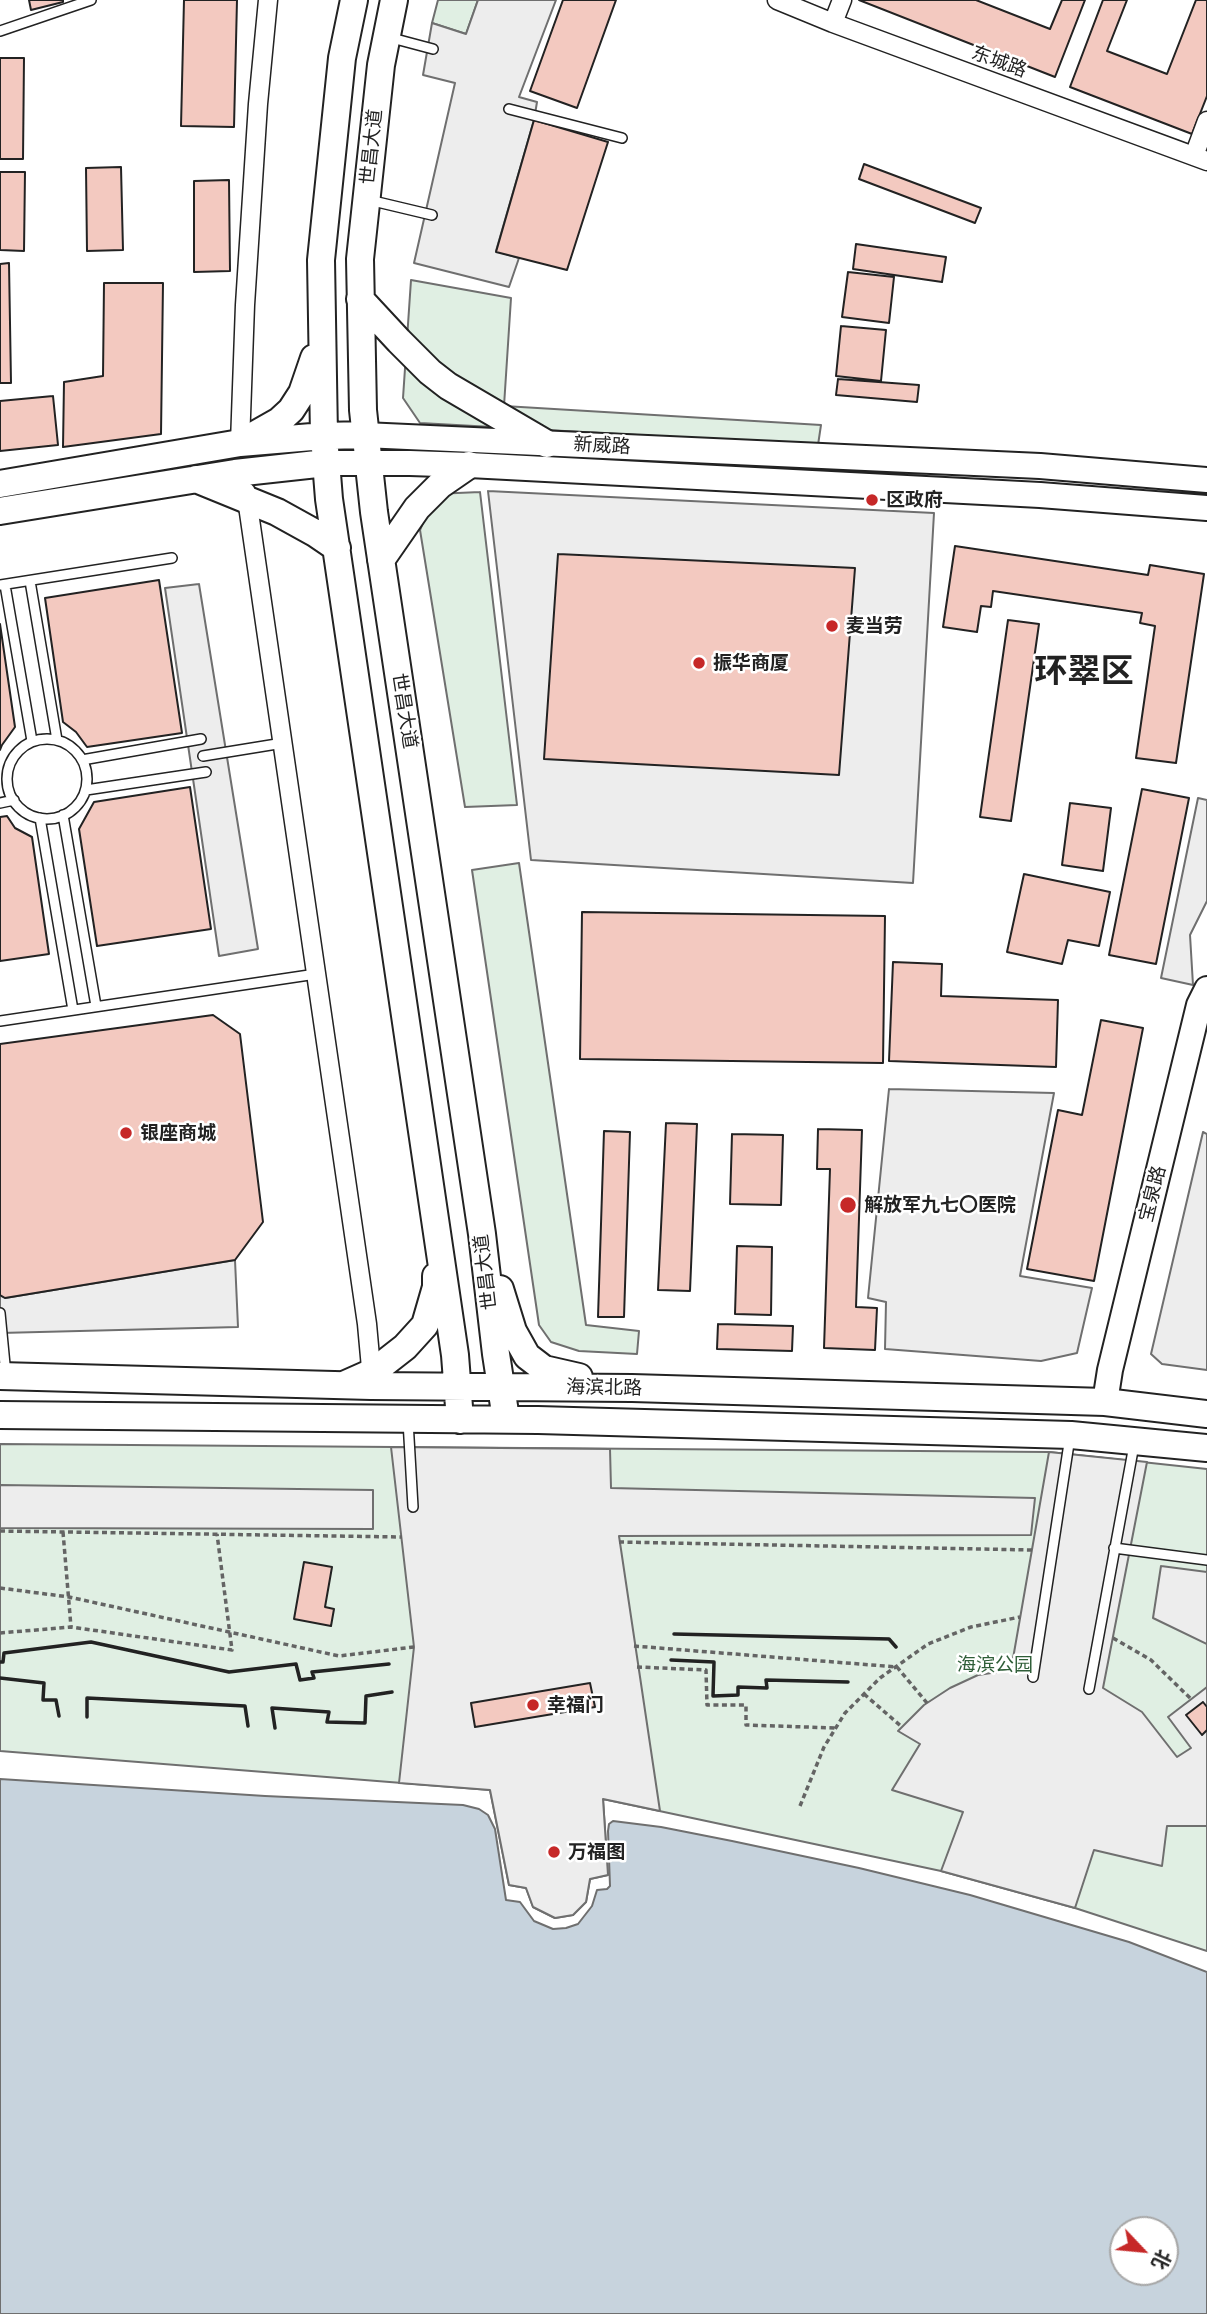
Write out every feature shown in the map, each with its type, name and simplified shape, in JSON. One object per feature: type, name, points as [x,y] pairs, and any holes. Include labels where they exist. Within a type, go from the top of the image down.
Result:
[{"type":"main road","name":"世昌大道","points":[[354,0],[342,58],[321,260],[326,463],[455,1355],[460,1420]]},
{"type":"main road","name":"世昌大道","points":[[394,0],[381,65],[359,260],[367,463],[482,1234],[506,1419]]},
{"type":"main road","points":[[360,299],[422,365],[448,386],[547,444]]},
{"type":"main road","points":[[240,443],[279,421],[291,410],[302,393],[322,329]]},
{"type":"main road","name":"新威路","points":[[0,484],[240,443],[365,435],[547,444],[1064,483],[1207,508]]},
{"type":"main road","name":"新威路","points":[[0,511],[243,472],[326,463],[1064,483],[1207,480]]},
{"type":"main road","points":[[381,560],[417,508],[440,485],[469,466]]},
{"type":"main road","points":[[196,479],[298,523],[337,548]]},
{"type":"main road","name":"宝泉路","points":[[1105,1402],[1110,1370],[1204,1001]]},
{"type":"main road","points":[[3,1376],[342,1385],[372,1379],[425,1325],[436,1287],[436,1229]]},
{"type":"main road","points":[[482,1234],[513,1331],[527,1356],[544,1369],[632,1388]]},
{"type":"main road","name":"海滨北路","points":[[372,1379],[458,1387],[632,1388],[1105,1402],[1207,1414]]},
{"type":"main road","name":"海滨北路","points":[[0,1415],[506,1419],[1071,1435],[1207,1448]]},
{"type":"street","points":[[240,443],[245,305],[258,104],[268,0]]},
{"type":"street","name":"东城路","points":[[777,0],[1200,159]]},
{"type":"street","points":[[833,23],[842,0]]},
{"type":"street","points":[[1200,159],[1207,121]]},
{"type":"street","points":[[243,472],[372,1379]]},
{"type":"lane","points":[[0,31],[91,0]]},
{"type":"lane","points":[[387,37],[433,49]]},
{"type":"lane","points":[[509,109],[622,138]]},
{"type":"lane","points":[[366,200],[432,215]]},
{"type":"lane","points":[[32,741],[2,585],[172,558]]},
{"type":"lane","points":[[30,581],[57,740]]},
{"type":"lane","points":[[45,738],[57,740],[69,744],[82,760],[87,776],[86,790],[79,803],[62,815],[57,818],[40,818],[19,807],[4,770],[22,748],[32,741],[45,738]]},
{"type":"lane","points":[[82,760],[201,739]]},
{"type":"lane","points":[[203,756],[282,743]]},
{"type":"lane","points":[[86,790],[206,772]]},
{"type":"lane","points":[[0,803],[14,800]]},
{"type":"lane","points":[[62,815],[96,1006]]},
{"type":"lane","points":[[40,818],[74,1010]]},
{"type":"lane","points":[[0,1021],[316,974]]},
{"type":"lane","points":[[0,1313],[3,1376]]},
{"type":"lane","points":[[408,1419],[413,1507]]},
{"type":"lane","points":[[1033,1677],[1071,1435]]},
{"type":"lane","points":[[1089,1689],[1135,1440]]},
{"type":"lane","points":[[1114,1548],[1207,1560]]},
{"type":"path","points":[[0,1531],[402,1537]]},
{"type":"path","points":[[63,1532],[71,1627]]},
{"type":"path","points":[[0,1633],[71,1627],[232,1650],[216,1534]]},
{"type":"path","points":[[619,1542],[1032,1550]]},
{"type":"path","points":[[0,1588],[69,1597],[339,1656],[414,1647]]},
{"type":"path","points":[[800,1806],[824,1747],[845,1713],[880,1678],[928,1644],[971,1627],[1020,1617]]},
{"type":"path","points":[[1113,1637],[1152,1660],[1174,1679],[1191,1699]]},
{"type":"path","points":[[634,1646],[897,1667],[927,1703]]},
{"type":"path","points":[[637,1667],[706,1670],[707,1705],[746,1705],[746,1725],[836,1728]]},
{"type":"path","points":[[864,1694],[902,1727]]},
{"type":"green space","points":[[438,0],[478,0],[466,34],[432,23]]},
{"type":"green space","points":[[411,280],[511,298],[504,406],[821,425],[818,445],[420,423],[403,398]]},
{"type":"green space","points":[[480,492],[517,805],[465,807],[420,530],[435,494]]},
{"type":"green space","points":[[519,863],[586,1325],[639,1331],[637,1354],[579,1351],[551,1342],[539,1325],[472,870]]},
{"type":"green space","name":"海滨公园","points":[[0,1444],[1049,1452],[1207,1469],[1207,1951],[1075,1908],[941,1871],[603,1799],[608,1875],[590,1879],[586,1902],[573,1915],[555,1918],[533,1907],[526,1888],[509,1885],[490,1790],[0,1751]]},
{"type":"shaded area","points":[[478,0],[556,0],[519,97],[537,102],[496,251],[519,258],[509,287],[414,263],[455,83],[423,75],[432,23],[466,34]]},
{"type":"shaded area","points":[[488,491],[934,513],[913,883],[531,860]]},
{"type":"shaded area","points":[[199,584],[258,949],[219,956],[165,588]]},
{"type":"shaded area","points":[[1198,798],[1207,800],[1207,901],[1190,935],[1193,985],[1161,978]]},
{"type":"shaded area","points":[[889,1089],[1054,1093],[1020,1276],[1092,1288],[1077,1353],[1041,1361],[885,1349],[886,1302],[868,1298]]},
{"type":"shaded area","points":[[1203,1132],[1207,1134],[1207,1370],[1162,1364],[1151,1354]]},
{"type":"shaded area","points":[[235,1260],[238,1327],[0,1333],[0,1295],[5,1298]]},
{"type":"shaded area","points":[[391,1447],[610,1449],[611,1488],[1035,1498],[1031,1535],[619,1536],[660,1811],[603,1799],[608,1875],[590,1879],[586,1902],[573,1915],[555,1918],[533,1907],[526,1888],[509,1885],[490,1790],[399,1783],[414,1647]]},
{"type":"shaded area","points":[[1049,1452],[1147,1462],[1103,1688],[1142,1712],[1177,1757],[1191,1748],[1168,1717],[1207,1687],[1207,1826],[1167,1826],[1162,1866],[1094,1850],[1075,1908],[941,1871],[963,1812],[892,1790],[920,1744],[898,1731],[924,1705],[950,1688],[978,1675],[1011,1670]]},
{"type":"shaded area","points":[[0,1485],[373,1490],[373,1529],[0,1528]]},
{"type":"shaded area","points":[[1161,1566],[1207,1572],[1207,1644],[1153,1618]]},
{"type":"shaded area","points":[[0,1779],[265,1796],[463,1805],[479,1809],[488,1815],[495,1829],[506,1900],[520,1902],[534,1921],[553,1929],[578,1924],[592,1906],[597,1890],[610,1886],[608,1831],[609,1824],[613,1821],[732,1841],[970,1895],[1129,1942],[1207,1972],[1207,2314],[0,2314]]},
{"type":"building","points":[[29,0],[63,0],[63,2],[31,10]]},
{"type":"building","points":[[184,0],[237,0],[234,127],[181,126]]},
{"type":"building","points":[[563,0],[616,0],[577,108],[530,91]]},
{"type":"building","points":[[859,0],[976,0],[1050,29],[1062,0],[1085,0],[1055,77]]},
{"type":"building","points":[[1103,0],[1127,0],[1107,51],[1167,74],[1196,0],[1207,0],[1207,96],[1192,134],[1070,87]]},
{"type":"building","points":[[0,58],[24,58],[23,159],[0,159]]},
{"type":"building","points":[[534,120],[608,142],[567,270],[496,252]]},
{"type":"building","points":[[864,164],[981,208],[975,223],[859,179]]},
{"type":"building","points":[[121,167],[123,250],[87,251],[86,168]]},
{"type":"building","points":[[0,172],[25,172],[24,251],[0,250]]},
{"type":"building","points":[[229,180],[230,271],[194,272],[194,181]]},
{"type":"building","points":[[856,244],[946,257],[942,282],[853,269]]},
{"type":"building","points":[[9,263],[11,383],[0,383],[0,264]]},
{"type":"building","points":[[848,272],[894,277],[889,323],[842,317]]},
{"type":"building","points":[[104,283],[163,283],[161,434],[63,447],[64,382],[103,376]]},
{"type":"building","points":[[841,326],[886,330],[881,381],[836,376]]},
{"type":"building","points":[[838,379],[919,385],[917,402],[836,395]]},
{"type":"building","points":[[53,396],[58,445],[0,451],[0,401]]},
{"type":"building","points":[[955,546],[1148,575],[1150,565],[1204,574],[1176,763],[1136,758],[1155,626],[1140,623],[1142,613],[993,591],[991,607],[981,606],[977,632],[943,627]]},
{"type":"building","name":"振华商厦","points":[[558,554],[855,568],[839,775],[544,759]]},
{"type":"building","points":[[159,580],[182,733],[87,747],[76,732],[63,722],[45,598]]},
{"type":"building","points":[[1008,620],[1039,624],[1011,821],[980,817]]},
{"type":"building","points":[[0,624],[15,727],[0,750]]},
{"type":"building","points":[[190,787],[211,929],[97,946],[79,829],[94,802]]},
{"type":"building","points":[[1142,789],[1189,798],[1156,964],[1109,955]]},
{"type":"building","points":[[1070,803],[1111,808],[1103,871],[1062,865]]},
{"type":"building","points":[[7,816],[15,828],[32,837],[49,954],[0,961],[0,817]]},
{"type":"building","points":[[1024,874],[1110,892],[1099,946],[1068,940],[1062,964],[1007,952]]},
{"type":"building","points":[[582,912],[885,916],[883,1063],[580,1059]]},
{"type":"building","points":[[893,962],[942,964],[941,996],[1058,1000],[1056,1067],[889,1061]]},
{"type":"building","name":"银座商城","points":[[213,1015],[240,1034],[263,1222],[235,1260],[5,1298],[0,1295],[0,1044]]},
{"type":"building","points":[[1101,1020],[1143,1028],[1094,1281],[1027,1269],[1058,1110],[1082,1115]]},
{"type":"building","points":[[666,1123],[697,1124],[690,1291],[658,1290]]},
{"type":"building","points":[[818,1129],[862,1130],[856,1307],[877,1308],[875,1350],[824,1348],[830,1169],[817,1169]]},
{"type":"building","points":[[604,1131],[630,1132],[624,1317],[598,1317]]},
{"type":"building","points":[[732,1134],[783,1135],[781,1205],[730,1204]]},
{"type":"building","points":[[737,1246],[772,1247],[771,1315],[735,1314]]},
{"type":"building","points":[[718,1324],[793,1326],[792,1351],[717,1349]]},
{"type":"building","points":[[304,1562],[332,1567],[325,1607],[334,1609],[331,1626],[294,1619]]},
{"type":"building","name":"幸福门","points":[[590,1683],[595,1707],[475,1727],[471,1703]]},
{"type":"building","points":[[1203,1702],[1207,1707],[1207,1730],[1202,1735],[1186,1715]]},
{"type":"wall","points":[[674,1634],[889,1639],[896,1647]]},
{"type":"wall","points":[[0,1662],[3,1662],[4,1653],[91,1642],[229,1672],[296,1664],[300,1680],[314,1678],[312,1672],[389,1664]]},
{"type":"wall","points":[[671,1660],[714,1662],[713,1696],[738,1695],[738,1687],[767,1688],[766,1680],[848,1682]]},
{"type":"wall","points":[[0,1678],[44,1683],[43,1700],[56,1700],[59,1716]]},
{"type":"wall","points":[[275,1728],[272,1708],[329,1712],[327,1722],[365,1723],[366,1696],[392,1692]]},
{"type":"wall","points":[[87,1717],[87,1698],[245,1706],[248,1726]]},
{"type":"place","name":"区政府","points":[[872,500]]},
{"type":"place","name":"麦当劳","points":[[832,626]]},
{"type":"place","name":"振华商厦","points":[[699,663]]},
{"type":"place","name":"银座商城","points":[[126,1133]]},
{"type":"place","name":"解放军九七〇医院","points":[[848,1205]]},
{"type":"place","name":"幸福门","points":[[533,1705]]},
{"type":"place","name":"万福图","points":[[554,1852]]},
{"type":"district","name":"环翠区","points":[[1084,672]]}]
